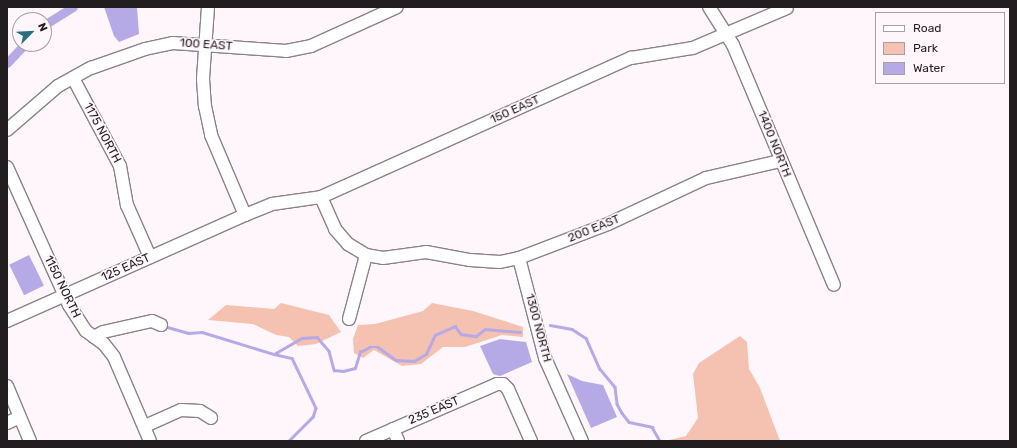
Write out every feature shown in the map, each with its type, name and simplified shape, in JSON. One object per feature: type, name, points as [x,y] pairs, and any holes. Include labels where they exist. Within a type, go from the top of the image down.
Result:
[{"type":"street","points":[[208,7],[203,79],[211,135],[245,215]]},
{"type":"street","name":"100 EAST","points":[[7,130],[58,86],[91,68],[145,49],[173,43],[205,43],[286,51],[311,46],[382,10],[397,7]]},
{"type":"street","name":"1400 NORTH","points":[[709,7],[728,35],[780,161],[834,285]]},
{"type":"street","name":"150 EAST","points":[[245,215],[272,204],[321,197],[631,58],[693,48],[728,35],[787,8]]},
{"type":"street","name":"1175 NORTH","points":[[73,78],[120,166],[127,204],[150,257]]},
{"type":"street","name":"200 EAST","points":[[366,255],[383,258],[426,252],[470,260],[500,262],[520,258],[608,224],[706,178],[780,161]]},
{"type":"street","name":"1150 NORTH","points":[[7,167],[64,295],[76,318],[114,358],[145,426],[150,441]]},
{"type":"street","points":[[321,197],[335,229],[348,244],[366,255],[349,319]]},
{"type":"street","name":"125 EAST","points":[[7,321],[245,215]]},
{"type":"street","name":"1300 NORTH","points":[[520,258],[545,358],[582,441]]},
{"type":"street","points":[[94,337],[103,332],[152,321],[161,325]]},
{"type":"street","name":"235 EAST","points":[[366,441],[497,384],[503,384],[508,390],[531,441]]},
{"type":"street","points":[[7,386],[30,441]]},
{"type":"street","points":[[145,426],[181,410],[200,411],[211,418]]},
{"type":"street","points":[[7,423],[20,417]]},
{"type":"street","points":[[393,429],[398,441]]},
{"type":"green space","points":[[281,303],[329,315],[341,332],[316,344],[298,346],[289,337],[276,335],[253,324],[208,320],[226,305],[274,309]]},
{"type":"green space","points":[[432,303],[473,311],[523,327],[523,337],[502,335],[465,347],[443,347],[421,364],[402,366],[374,350],[363,358],[354,353],[353,339],[358,325],[375,324],[423,311]]},
{"type":"green space","points":[[740,336],[747,342],[749,369],[760,388],[780,441],[665,441],[686,436],[698,418],[693,374],[699,363]]},
{"type":"water","points":[[104,7],[137,7],[139,34],[119,42],[114,36]]},
{"type":"water","points":[[29,255],[44,286],[24,295],[9,265]]},
{"type":"water","points":[[500,339],[526,342],[532,362],[500,376],[493,374],[480,346]]},
{"type":"water","points":[[567,374],[582,381],[603,385],[617,417],[591,428]]},
{"type":"waterway","points":[[52,20],[73,7]]},
{"type":"waterway","points":[[7,63],[17,52]]},
{"type":"waterway","points":[[550,325],[572,329],[586,338],[600,369],[615,387],[617,404],[622,413],[629,422],[652,427],[660,441]]},
{"type":"waterway","points":[[164,326],[188,333],[202,332],[274,354],[302,338],[317,337],[329,351],[334,370],[343,371],[355,368],[360,352],[370,347],[378,347],[396,360],[414,361],[426,354],[435,335],[455,326],[461,334],[476,336],[485,329],[520,332]]},
{"type":"waterway","points":[[274,354],[292,358],[316,408],[313,417],[289,441]]}]
